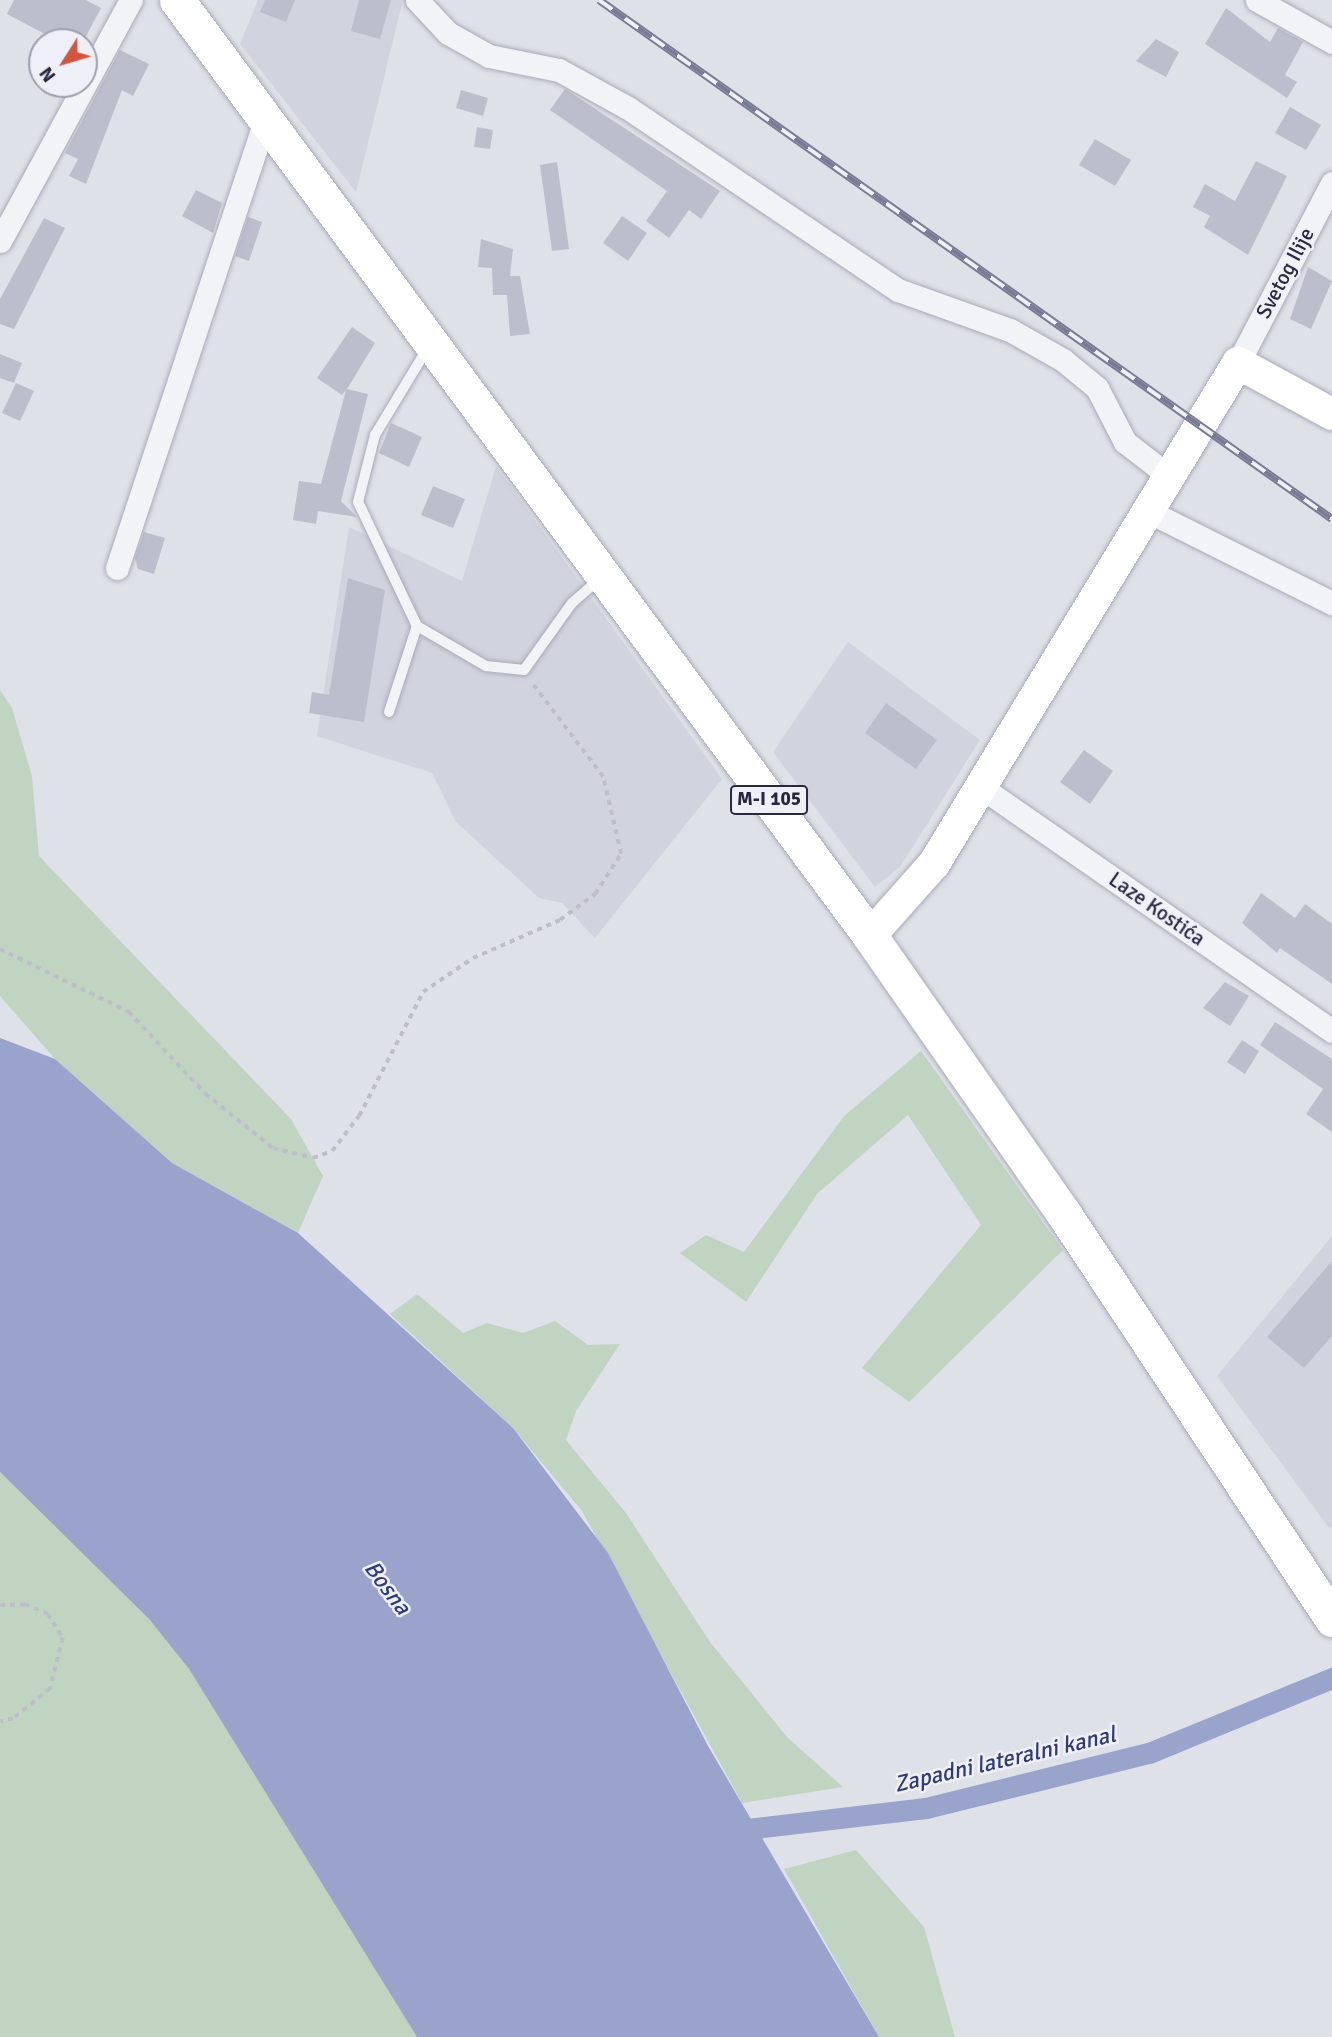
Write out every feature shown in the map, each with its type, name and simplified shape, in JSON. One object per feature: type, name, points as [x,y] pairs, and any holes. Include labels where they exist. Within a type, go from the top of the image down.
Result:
[{"type":"main road","name":"M-I 105","points":[[177,0],[870,936],[1072,1225],[1332,1619]]},
{"type":"street","points":[[0,241],[131,0]]},
{"type":"street","points":[[416,0],[448,33],[489,56],[559,70],[628,108],[898,290],[1010,330],[1063,360],[1097,388],[1125,442],[1169,476]]},
{"type":"street","points":[[1258,0],[1332,42]]},
{"type":"street","points":[[117,568],[266,117]]},
{"type":"street","name":"Svetog Ilije","points":[[1238,363],[1332,183]]},
{"type":"street","points":[[870,936],[911,896],[981,787],[1238,363],[1332,414]]},
{"type":"street","points":[[1148,511],[1332,603]]},
{"type":"street","name":"Laze Kostića","points":[[981,787],[1332,1031]]},
{"type":"lane","points":[[431,342],[375,435],[358,502],[417,626],[486,666],[524,670],[572,603],[603,576]]},
{"type":"lane","points":[[389,712],[417,626]]},
{"type":"path","points":[[0,950],[129,1012],[206,1094],[273,1148],[313,1158],[332,1151],[359,1116],[423,992],[473,958],[561,920],[595,894],[621,854],[603,777],[524,670]]},
{"type":"path","points":[[0,1605],[25,1604],[48,1614],[63,1638],[50,1689],[13,1720],[0,1721]]},
{"type":"shaded area","points":[[258,0],[403,0],[356,192],[240,44]]},
{"type":"shaded area","points":[[496,466],[722,779],[595,938],[562,903],[539,898],[456,822],[432,773],[317,736],[349,527],[462,581]]},
{"type":"shaded area","points":[[848,642],[980,740],[900,867],[875,887],[773,752]]},
{"type":"shaded area","points":[[1332,1236],[1332,1526],[1329,1528],[1217,1376]]},
{"type":"green space","points":[[0,690],[12,708],[32,776],[39,856],[291,1119],[323,1176],[298,1233],[172,1163],[55,1059],[0,996]]},
{"type":"green space","points":[[921,1051],[1063,1250],[909,1402],[862,1368],[981,1225],[908,1115],[817,1194],[746,1302],[680,1253],[706,1235],[744,1252],[844,1116]]},
{"type":"green space","points":[[417,1294],[463,1333],[487,1323],[523,1333],[555,1321],[588,1345],[620,1344],[576,1411],[566,1440],[626,1513],[710,1642],[787,1737],[843,1787],[742,1803],[582,1511],[513,1428],[390,1314]]},
{"type":"green space","points":[[0,1472],[149,1619],[189,1669],[417,2037],[0,2037]]},
{"type":"green space","points":[[856,1850],[924,1927],[955,2037],[879,2037],[784,1869]]},
{"type":"water","name":"Bosna","points":[[0,1038],[55,1059],[172,1163],[298,1233],[513,1428],[608,1553],[708,1746],[879,2037],[417,2037],[189,1669],[149,1619],[0,1472]]},
{"type":"building","points":[[14,0],[86,0],[101,8],[90,28],[34,28],[7,14]]},
{"type":"building","points":[[265,0],[295,0],[286,22],[260,12]]},
{"type":"building","points":[[359,0],[391,0],[380,39],[351,31]]},
{"type":"building","points":[[1226,8],[1270,42],[1278,28],[1303,42],[1285,75],[1297,82],[1287,98],[1205,44]]},
{"type":"building","points":[[1156,39],[1179,52],[1166,77],[1136,61]]},
{"type":"building","points":[[120,50],[149,64],[133,96],[122,90],[86,184],[69,176],[78,159],[65,153],[94,98],[98,98],[98,91]]},
{"type":"building","points":[[565,89],[720,191],[701,219],[689,210],[669,238],[646,221],[667,191],[550,110]]},
{"type":"building","points":[[461,90],[488,98],[483,116],[456,108]]},
{"type":"building","points":[[1290,107],[1321,125],[1306,150],[1275,133]]},
{"type":"building","points":[[477,127],[493,130],[490,149],[474,147]]},
{"type":"building","points":[[1095,139],[1131,160],[1115,186],[1079,165]]},
{"type":"building","points":[[1256,161],[1287,176],[1248,255],[1204,227],[1210,216],[1193,207],[1205,184],[1235,201]]},
{"type":"building","points":[[557,162],[569,249],[552,251],[540,165]]},
{"type":"building","points":[[196,190],[222,203],[213,233],[182,216]]},
{"type":"building","points":[[622,216],[647,233],[628,261],[603,243]]},
{"type":"building","points":[[248,217],[262,222],[249,261],[235,256]]},
{"type":"building","points":[[44,218],[65,228],[14,329],[0,324],[0,299]]},
{"type":"building","points":[[481,239],[513,249],[510,276],[520,276],[530,334],[510,336],[507,295],[493,295],[492,268],[478,267]]},
{"type":"building","points":[[1308,267],[1332,281],[1311,329],[1290,319]]},
{"type":"building","points":[[352,327],[375,343],[347,389],[368,394],[341,501],[357,517],[318,511],[316,524],[293,520],[299,481],[321,484],[346,390],[342,395],[317,378]]},
{"type":"building","points":[[0,354],[22,363],[14,383],[0,378]]},
{"type":"building","points":[[16,383],[34,391],[20,421],[2,413]]},
{"type":"building","points":[[391,423],[422,437],[409,467],[379,453]]},
{"type":"building","points":[[433,486],[465,499],[453,528],[421,515]]},
{"type":"building","points":[[144,532],[165,538],[154,574],[138,569],[135,558]]},
{"type":"building","points":[[348,578],[385,590],[364,722],[309,713],[312,692],[329,695]]},
{"type":"building","points":[[886,703],[937,740],[916,769],[865,733]]},
{"type":"building","points":[[1084,750],[1113,771],[1090,804],[1060,782]]},
{"type":"building","points":[[1261,893],[1295,918],[1305,904],[1332,924],[1332,984],[1280,948],[1277,953],[1242,923]]},
{"type":"building","points":[[1225,982],[1249,996],[1230,1026],[1203,1008]]},
{"type":"building","points":[[1275,1022],[1332,1059],[1332,1132],[1306,1114],[1323,1089],[1260,1045]]},
{"type":"building","points":[[1242,1040],[1259,1051],[1245,1074],[1227,1062]]},
{"type":"building","points":[[1332,1261],[1332,1336],[1304,1368],[1267,1337]]},
{"type":"waterway","name":"Zapadni lateralni kanal","points":[[730,1831],[926,1808],[1149,1753],[1332,1678]]},
{"type":"railway","points":[[599,0],[1332,519]]}]
